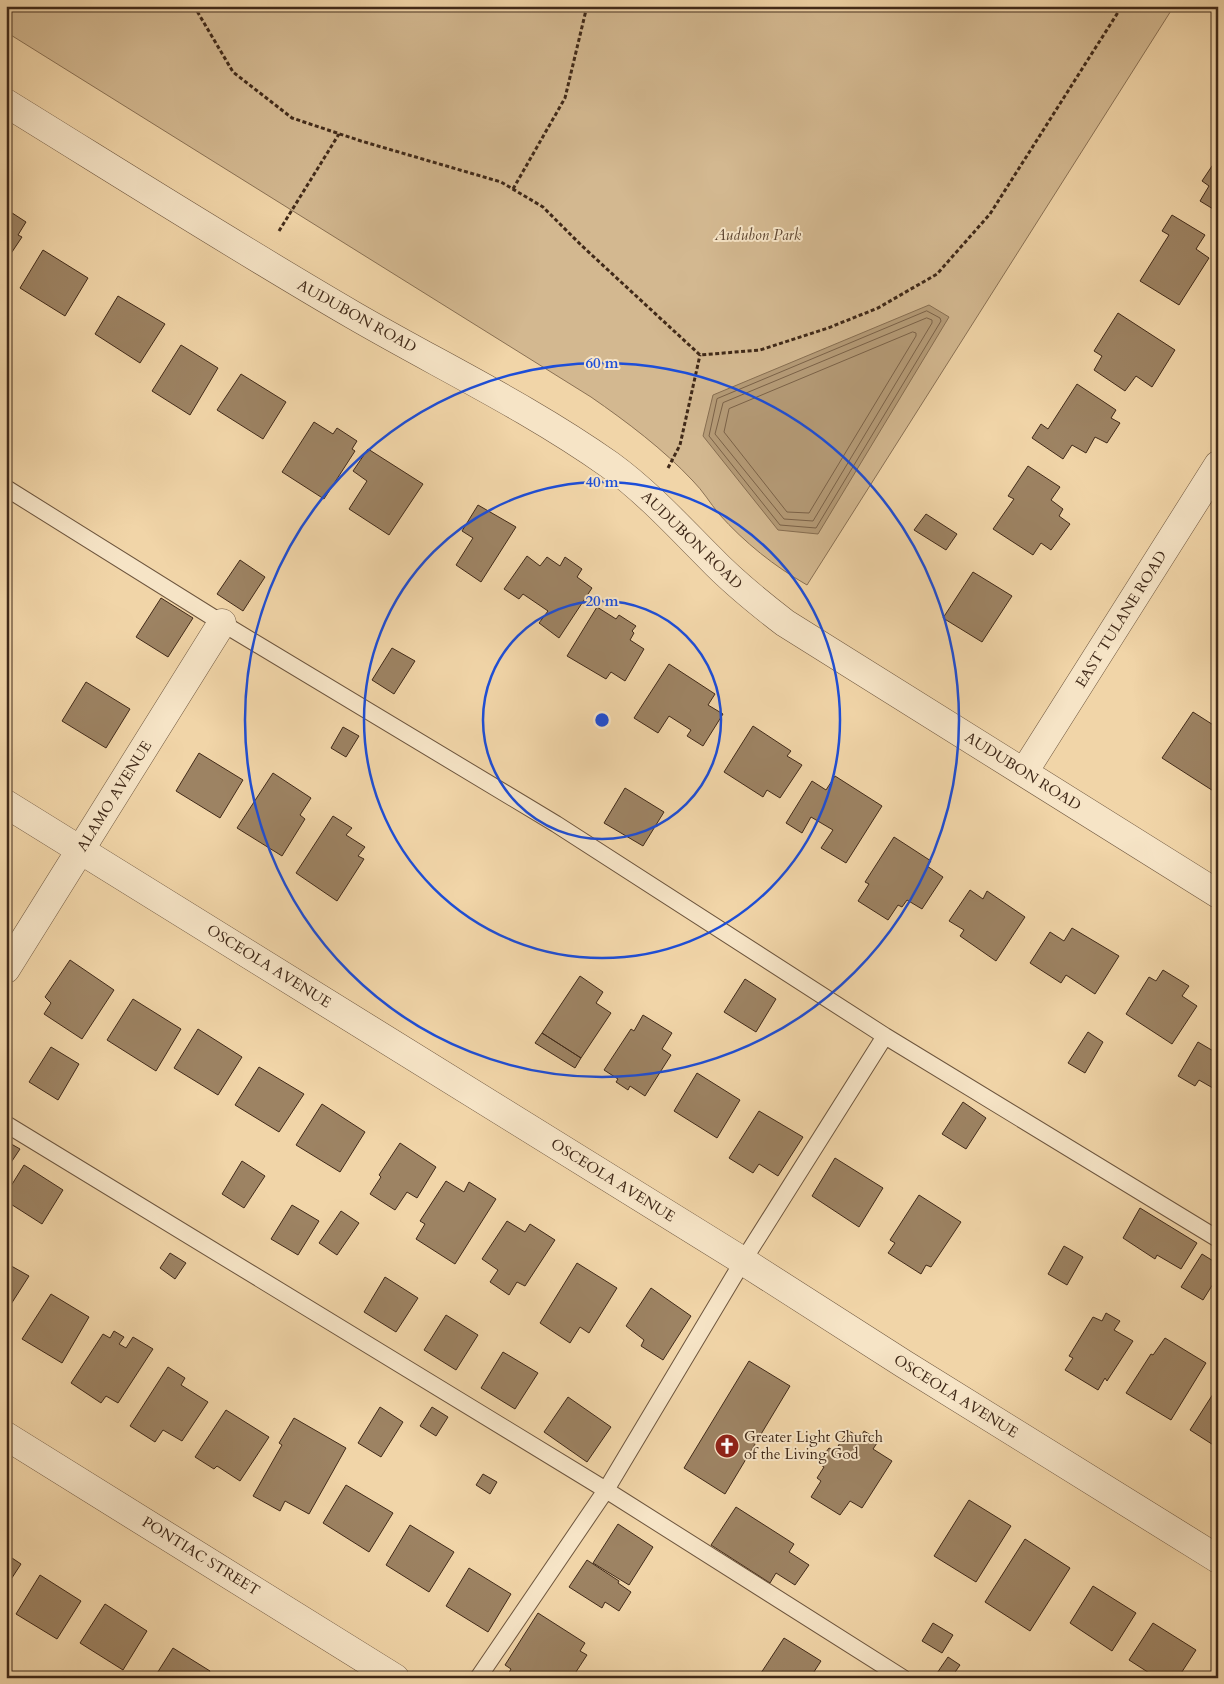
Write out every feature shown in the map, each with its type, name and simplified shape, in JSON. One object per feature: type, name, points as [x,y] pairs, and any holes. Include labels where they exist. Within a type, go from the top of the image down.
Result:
[{"type":"street","name":"AUDUBON ROAD","points":[[6,103],[261,261],[366,323],[512,403],[569,437],[640,489],[739,587],[785,624],[1218,894]]},
{"type":"street","name":"EAST TULANE ROAD","points":[[1024,772],[1218,465]]},
{"type":"street","name":"ALAMO AVENUE","points":[[6,969],[222,623]]},
{"type":"street","name":"OSCEOLA AVENUE","points":[[6,804],[743,1260],[904,1364],[1218,1559]]},
{"type":"street","name":"PONTIAC STREET","points":[[6,1436],[395,1678]]},
{"type":"lane","points":[[6,488],[222,623],[556,824],[885,1036],[1218,1239]]},
{"type":"lane","points":[[478,1678],[606,1490],[743,1260],[885,1036]]},
{"type":"lane","points":[[6,1124],[606,1490],[903,1678]]},
{"type":"path","points":[[194,6],[232,72],[292,118],[339,134],[501,182],[543,207],[581,245],[700,354],[760,350],[828,328],[878,308],[938,274],[990,214],[1122,6]]},
{"type":"path","points":[[513,189],[565,98],[586,6]]},
{"type":"path","points":[[261,261],[339,134]]},
{"type":"path","points":[[668,468],[680,445],[700,354]]},
{"type":"green space","name":"Audubon Park","points":[[6,6],[1174,6],[807,585],[783,570],[750,544],[729,525],[681,469],[618,416],[591,397],[6,32]]},
{"type":"water","points":[[929,305],[949,317],[818,534],[778,530],[703,436],[713,395]]},
{"type":"building","points":[[1218,157],[1218,212],[1200,201],[1209,186],[1202,181]]},
{"type":"building","points":[[6,209],[26,222],[18,235],[22,237],[6,261]]},
{"type":"building","points":[[1172,215],[1205,235],[1196,249],[1209,258],[1179,305],[1140,281],[1169,235],[1162,231]]},
{"type":"building","points":[[43,250],[88,278],[65,316],[20,288]]},
{"type":"building","points":[[118,296],[165,324],[140,363],[95,334]]},
{"type":"building","points":[[1118,313],[1175,350],[1152,387],[1136,376],[1125,391],[1094,370],[1102,356],[1094,351]]},
{"type":"building","points":[[181,345],[218,368],[190,415],[152,391]]},
{"type":"building","points":[[241,374],[286,402],[263,439],[217,410]]},
{"type":"building","points":[[1077,384],[1116,410],[1111,418],[1120,423],[1107,443],[1095,437],[1086,453],[1072,445],[1063,459],[1032,438],[1041,424],[1048,429]]},
{"type":"building","points":[[314,422],[333,434],[337,428],[357,441],[352,449],[355,451],[324,499],[282,472]]},
{"type":"building","points":[[368,449],[423,484],[389,535],[349,509],[367,481],[353,471]]},
{"type":"building","points":[[1028,466],[1060,487],[1051,500],[1063,509],[1059,516],[1070,524],[1051,550],[1041,543],[1033,555],[993,529],[1014,499],[1008,496]]},
{"type":"building","points":[[478,505],[516,527],[481,582],[456,565],[473,538],[462,531]]},
{"type":"building","points":[[926,514],[957,534],[946,550],[914,530]]},
{"type":"building","points":[[527,556],[540,566],[547,557],[560,566],[565,557],[582,569],[577,577],[592,588],[559,638],[539,623],[548,611],[523,594],[519,599],[504,589]]},
{"type":"building","points":[[240,560],[265,577],[243,611],[217,594]]},
{"type":"building","points":[[973,572],[1012,596],[982,642],[943,618]]},
{"type":"building","points":[[161,598],[193,618],[168,657],[136,637]]},
{"type":"building","points":[[597,607],[616,619],[619,615],[636,626],[632,631],[634,633],[630,640],[644,649],[625,681],[611,672],[606,679],[567,656]]},
{"type":"building","points":[[392,648],[415,661],[394,694],[372,680]]},
{"type":"building","points":[[669,664],[715,694],[708,705],[723,714],[703,746],[687,736],[691,730],[669,716],[658,733],[634,718]]},
{"type":"building","points":[[86,682],[130,709],[106,748],[62,721]]},
{"type":"building","points":[[1193,712],[1218,728],[1218,794],[1162,758]]},
{"type":"building","points":[[753,726],[791,751],[787,756],[802,765],[780,798],[767,790],[763,797],[724,772]]},
{"type":"building","points":[[343,727],[359,736],[346,757],[331,748]]},
{"type":"building","points":[[199,753],[243,780],[220,818],[176,791]]},
{"type":"building","points":[[273,773],[311,798],[300,815],[305,819],[282,856],[237,828]]},
{"type":"building","points":[[835,776],[882,806],[846,863],[821,848],[833,830],[811,817],[802,833],[786,823],[812,781],[826,790]]},
{"type":"building","points":[[625,788],[664,812],[643,846],[604,823]]},
{"type":"building","points":[[333,816],[352,828],[346,835],[365,847],[358,856],[364,859],[337,901],[296,873]]},
{"type":"building","points":[[894,837],[931,861],[927,866],[943,877],[922,909],[907,900],[902,907],[898,905],[888,920],[858,901],[869,884],[865,882]]},
{"type":"building","points":[[970,890],[983,899],[987,891],[1025,917],[996,961],[960,936],[964,930],[949,921]]},
{"type":"building","points":[[1072,928],[1119,956],[1095,994],[1066,975],[1061,983],[1030,963],[1050,932],[1064,941]]},
{"type":"building","points":[[70,960],[114,990],[82,1039],[44,1014],[51,1003],[45,997]]},
{"type":"building","points":[[1163,970],[1189,986],[1182,996],[1197,1006],[1172,1044],[1126,1014],[1149,977],[1156,981]]},
{"type":"building","points":[[580,976],[603,992],[596,1003],[611,1013],[581,1058],[542,1033]]},
{"type":"building","points":[[745,979],[776,999],[756,1032],[724,1012]]},
{"type":"building","points":[[133,999],[181,1029],[156,1071],[107,1040]]},
{"type":"building","points":[[643,1015],[672,1033],[662,1049],[671,1055],[645,1096],[630,1086],[628,1090],[616,1082],[618,1079],[604,1070],[631,1029],[634,1031]]},
{"type":"building","points":[[198,1029],[242,1057],[218,1095],[174,1068]]},
{"type":"building","points":[[1088,1032],[1103,1042],[1085,1073],[1068,1063]]},
{"type":"building","points":[[542,1033],[581,1058],[575,1068],[535,1043]]},
{"type":"building","points":[[1198,1042],[1215,1052],[1218,1047],[1218,1091],[1199,1080],[1195,1086],[1178,1076]]},
{"type":"building","points":[[51,1047],[79,1064],[58,1100],[29,1082]]},
{"type":"building","points":[[259,1067],[304,1094],[279,1132],[235,1105]]},
{"type":"building","points":[[697,1073],[740,1100],[717,1138],[674,1111]]},
{"type":"building","points":[[963,1102],[986,1118],[966,1149],[942,1134]]},
{"type":"building","points":[[322,1104],[365,1132],[340,1172],[296,1145]]},
{"type":"building","points":[[759,1111],[803,1137],[778,1176],[759,1164],[753,1173],[729,1158]]},
{"type":"building","points":[[6,1141],[20,1149],[6,1170]]},
{"type":"building","points":[[400,1143],[436,1167],[417,1198],[407,1192],[395,1210],[370,1194],[381,1177],[379,1175]]},
{"type":"building","points":[[835,1158],[883,1188],[859,1227],[812,1196]]},
{"type":"building","points":[[242,1161],[265,1176],[244,1208],[222,1194]]},
{"type":"building","points":[[24,1165],[63,1190],[42,1224],[6,1201],[6,1194]]},
{"type":"building","points":[[446,1181],[464,1192],[469,1182],[496,1199],[455,1264],[416,1239],[425,1224],[420,1221]]},
{"type":"building","points":[[919,1195],[961,1222],[931,1267],[926,1265],[921,1274],[888,1253],[895,1243],[890,1240]]},
{"type":"building","points":[[292,1205],[319,1221],[298,1255],[271,1239]]},
{"type":"building","points":[[1140,1208],[1197,1243],[1181,1269],[1157,1255],[1155,1259],[1123,1238]]},
{"type":"building","points":[[341,1211],[359,1223],[337,1255],[319,1243]]},
{"type":"building","points":[[507,1221],[525,1232],[530,1224],[555,1240],[525,1286],[517,1282],[509,1295],[490,1282],[498,1270],[482,1259]]},
{"type":"building","points":[[1064,1246],[1083,1257],[1067,1285],[1048,1274]]},
{"type":"building","points":[[170,1253],[186,1263],[175,1279],[160,1268]]},
{"type":"building","points":[[1202,1254],[1218,1264],[1218,1276],[1203,1300],[1181,1287]]},
{"type":"building","points":[[6,1263],[29,1276],[6,1312]]},
{"type":"building","points":[[577,1263],[617,1288],[589,1333],[580,1327],[570,1343],[540,1323]]},
{"type":"building","points":[[385,1277],[418,1298],[396,1332],[364,1312]]},
{"type":"building","points":[[651,1288],[691,1316],[663,1360],[641,1346],[644,1340],[626,1326]]},
{"type":"building","points":[[51,1294],[89,1317],[62,1363],[22,1339]]},
{"type":"building","points":[[1106,1313],[1120,1321],[1114,1330],[1133,1341],[1107,1381],[1105,1378],[1098,1390],[1065,1370],[1073,1358],[1069,1356],[1093,1317],[1102,1321]]},
{"type":"building","points":[[446,1315],[478,1335],[456,1370],[424,1350]]},
{"type":"building","points":[[114,1331],[124,1337],[119,1344],[126,1348],[133,1337],[153,1349],[118,1403],[106,1396],[101,1403],[71,1383],[103,1334],[110,1338]]},
{"type":"building","points":[[1165,1338],[1206,1363],[1171,1420],[1126,1393],[1151,1354],[1153,1355]]},
{"type":"building","points":[[503,1352],[538,1373],[515,1409],[481,1388]]},
{"type":"building","points":[[749,1361],[790,1386],[725,1494],[684,1468]]},
{"type":"building","points":[[168,1367],[185,1378],[181,1385],[208,1402],[182,1441],[163,1430],[155,1442],[130,1426]]},
{"type":"building","points":[[1213,1394],[1218,1397],[1218,1448],[1190,1430]]},
{"type":"building","points":[[568,1397],[611,1427],[587,1462],[544,1432]]},
{"type":"building","points":[[380,1407],[403,1422],[381,1457],[358,1443]]},
{"type":"building","points":[[432,1407],[448,1417],[436,1436],[420,1426]]},
{"type":"building","points":[[226,1410],[269,1437],[240,1481],[217,1466],[214,1469],[195,1457]]},
{"type":"building","points":[[294,1418],[346,1448],[309,1514],[285,1501],[280,1511],[253,1496],[282,1445],[279,1443]]},
{"type":"building","points":[[848,1430],[860,1438],[864,1431],[879,1440],[873,1449],[892,1461],[862,1508],[850,1501],[840,1515],[811,1497],[821,1481],[817,1478],[824,1467],[818,1463],[829,1448],[835,1451]]},
{"type":"building","points":[[483,1474],[497,1482],[490,1494],[476,1485]]},
{"type":"building","points":[[346,1485],[393,1513],[369,1552],[323,1523]]},
{"type":"building","points":[[969,1500],[1011,1526],[976,1582],[934,1556]]},
{"type":"building","points":[[736,1507],[794,1544],[789,1552],[809,1565],[795,1585],[776,1573],[770,1583],[711,1545]]},
{"type":"building","points":[[618,1524],[653,1547],[629,1585],[593,1563]]},
{"type":"building","points":[[410,1525],[454,1552],[429,1592],[386,1565]]},
{"type":"building","points":[[1025,1539],[1070,1568],[1030,1631],[985,1602]]},
{"type":"building","points":[[6,1554],[21,1564],[6,1587]]},
{"type":"building","points":[[587,1560],[619,1581],[618,1583],[631,1592],[619,1611],[605,1602],[602,1608],[569,1587]]},
{"type":"building","points":[[469,1568],[511,1594],[488,1632],[446,1606]]},
{"type":"building","points":[[40,1575],[81,1601],[57,1639],[16,1614]]},
{"type":"building","points":[[1093,1586],[1136,1613],[1112,1651],[1070,1623]]},
{"type":"building","points":[[105,1604],[147,1631],[123,1670],[80,1643]]},
{"type":"building","points":[[538,1613],[585,1643],[580,1651],[587,1655],[572,1678],[506,1678],[511,1669],[505,1665]]},
{"type":"building","points":[[933,1623],[953,1635],[942,1653],[922,1641]]},
{"type":"building","points":[[1153,1623],[1196,1650],[1178,1678],[1157,1678],[1129,1660]]},
{"type":"building","points":[[784,1638],[821,1661],[810,1678],[762,1678],[759,1676]]},
{"type":"building","points":[[173,1648],[210,1671],[206,1678],[154,1678]]},
{"type":"building","points":[[948,1657],[960,1665],[951,1678],[937,1678],[935,1676]]},
{"type":"building","points":[[1027,1672],[1035,1678],[1023,1678]]},
{"type":"place","name":"Greater Light Church of the Living God","points":[[727,1446]]}]
